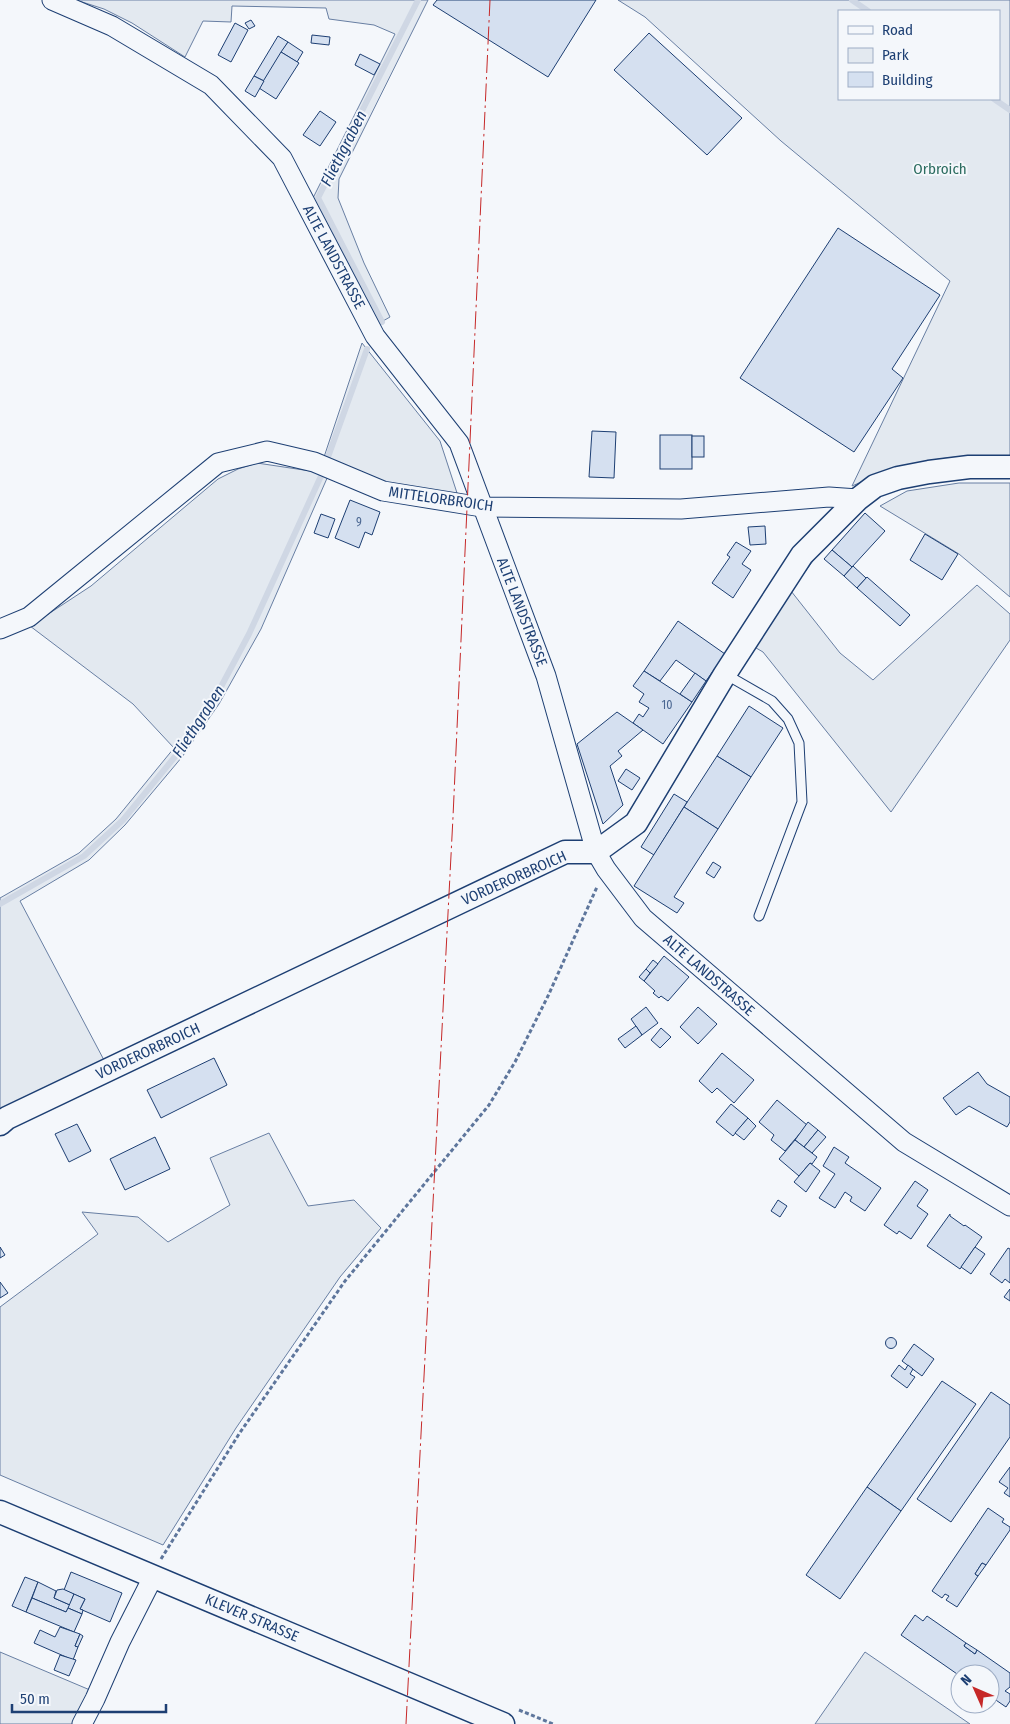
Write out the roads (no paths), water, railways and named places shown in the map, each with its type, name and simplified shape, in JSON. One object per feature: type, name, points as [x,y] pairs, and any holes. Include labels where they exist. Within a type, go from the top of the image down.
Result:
[{"type":"street","name":"ALTE LANDSTRASSE","points":[[52,0],[112,26],[211,85],[282,158],[375,336],[459,443],[546,676],[601,860],[643,918],[904,1142],[1010,1206]]},
{"type":"street","name":"MITTELORBROICH","points":[[0,629],[29,617],[218,463],[267,452],[314,462],[383,491],[482,507],[681,509],[829,497],[858,499]]},
{"type":"street","points":[[601,860],[636,823],[725,674],[802,555],[858,499],[876,486],[898,478],[969,467],[1010,467]]},
{"type":"street","name":"VORDERORBROICH","points":[[0,1124],[7,1118],[565,852],[601,860]]},
{"type":"street","name":"KLEVER STRASSE","points":[[0,1512],[503,1724]]},
{"type":"street","points":[[82,1724],[153,1576]]},
{"type":"lane","points":[[725,674],[772,701],[788,719],[799,743],[802,802],[759,916]]},
{"type":"waterway","name":"Fliethgraben","points":[[382,322],[318,198],[418,0]]},
{"type":"waterway","points":[[852,0],[867,10]]},
{"type":"waterway","points":[[995,100],[1010,110]]},
{"type":"waterway","name":"Fliethgraben","points":[[328,457],[367,349]]},
{"type":"waterway","name":"Fliethgraben","points":[[0,904],[84,856],[123,820],[178,753],[214,700],[249,634],[321,476]]},
{"type":"park label","name":"Orbroich","points":[[940,169]]}]
